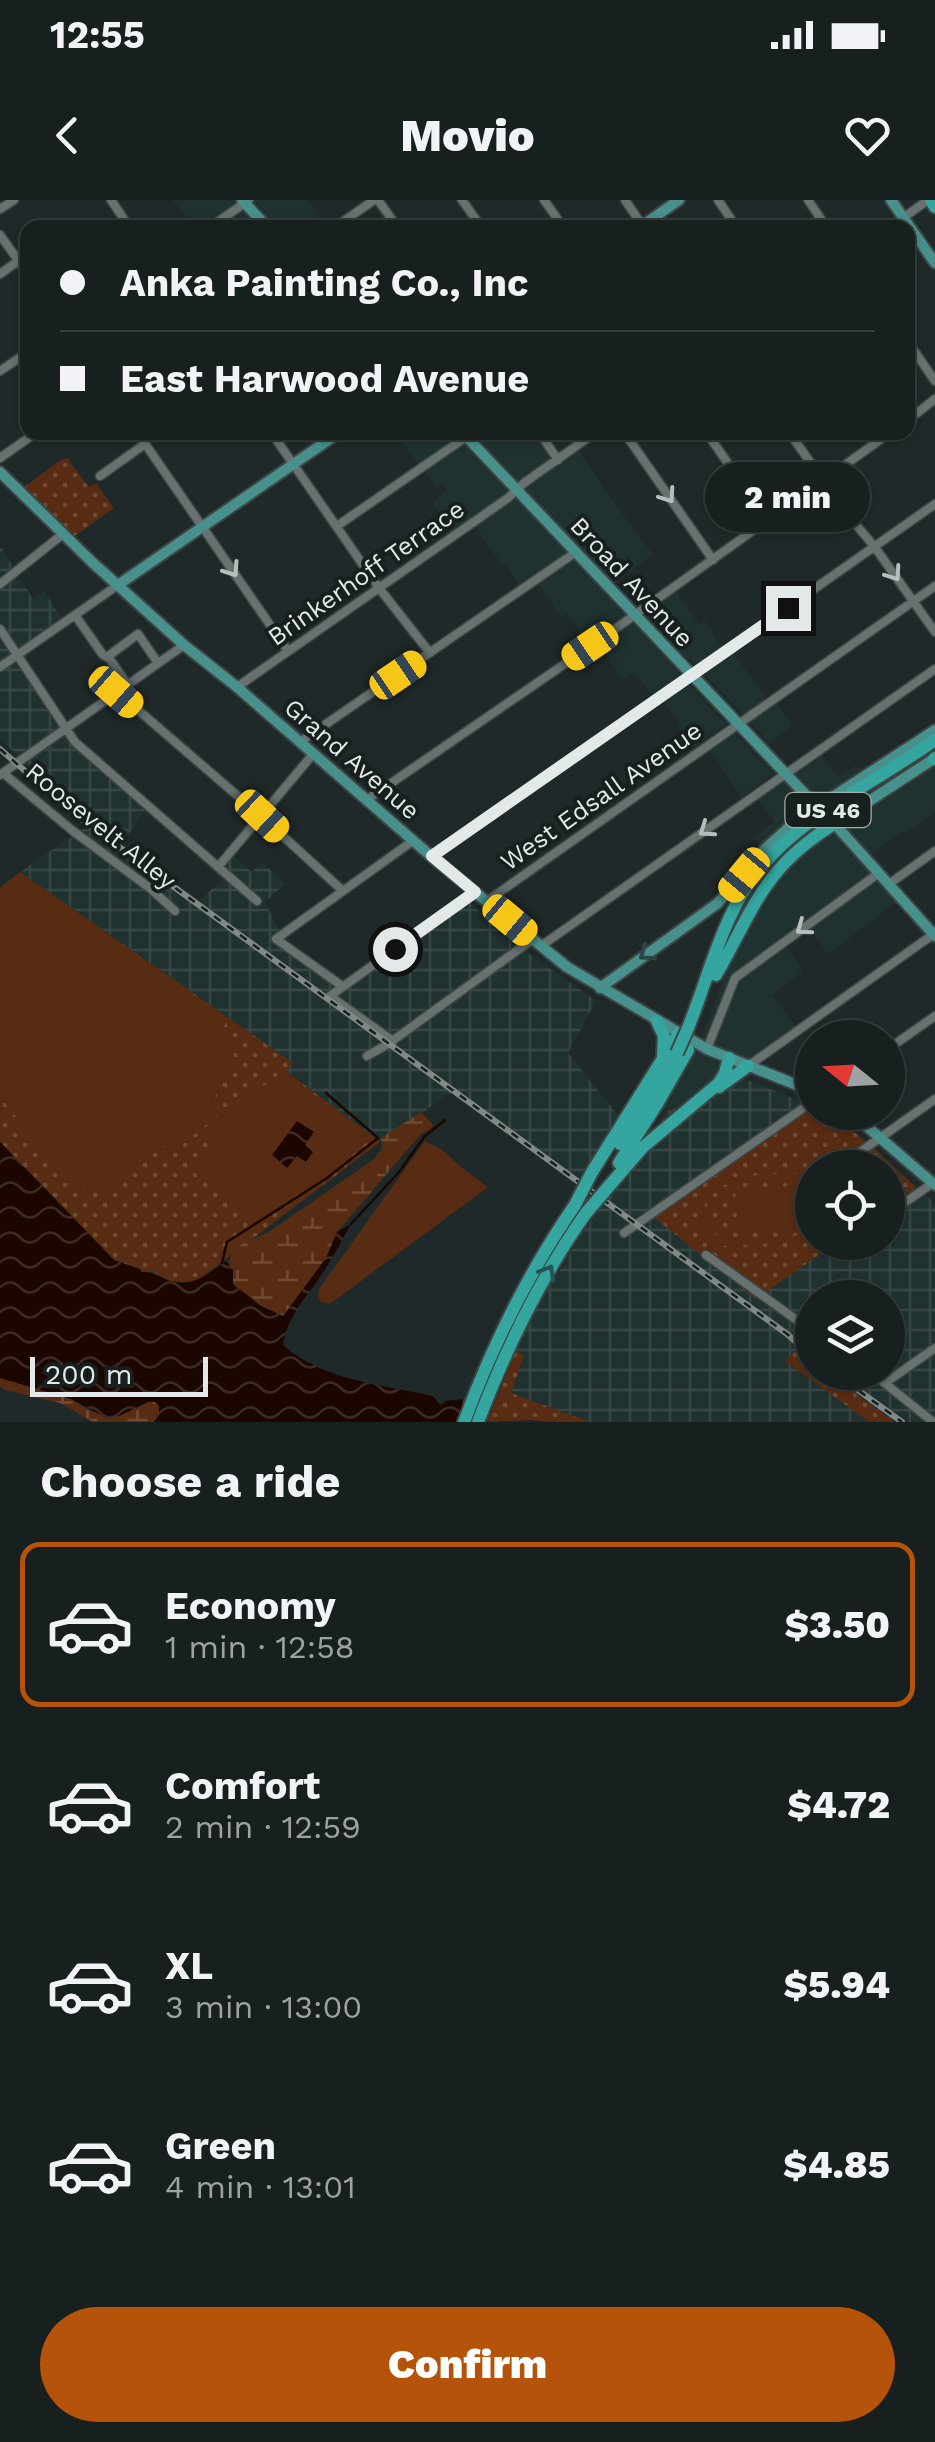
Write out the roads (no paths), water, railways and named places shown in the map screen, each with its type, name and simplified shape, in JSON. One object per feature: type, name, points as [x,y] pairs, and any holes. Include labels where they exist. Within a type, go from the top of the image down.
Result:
[{"type":"highway","points":[[929,200],[935,206]]},
{"type":"highway","name":"US 46","points":[[711,977],[738,899],[769,856],[810,821],[935,740]]},
{"type":"highway","name":"US 46","points":[[602,1178],[682,1052],[711,977],[759,880],[812,829],[935,749]]},
{"type":"highway","points":[[711,977],[769,880],[799,848],[833,823]]},
{"type":"highway","points":[[711,977],[723,918],[744,875]]},
{"type":"highway","points":[[464,1422],[479,1400],[512,1308],[539,1260],[602,1178],[662,1058],[665,1039],[657,1021]]},
{"type":"highway","points":[[662,1058],[688,1032]]},
{"type":"highway","points":[[580,1209],[602,1178],[720,1081],[729,1058]]},
{"type":"highway","points":[[688,1107],[748,1066]]},
{"type":"highway","points":[[478,1422],[479,1400]]},
{"type":"main road","points":[[652,220],[679,200]]},
{"type":"main road","points":[[891,200],[903,218]]},
{"type":"main road","points":[[915,235],[935,263]]},
{"type":"main road","points":[[118,584],[328,440]]},
{"type":"main road","name":"Broad Avenue","points":[[470,440],[934,934]]},
{"type":"main road","name":"Grand Avenue","points":[[0,472],[184,645],[567,967],[657,1021],[688,1032],[708,1049],[795,1084]]},
{"type":"main road","points":[[600,988],[718,904],[776,838],[935,730]]},
{"type":"main road","points":[[833,823],[935,758]]},
{"type":"main road","points":[[872,1130],[934,1184]]},
{"type":"street","points":[[0,209],[14,200]]},
{"type":"street","points":[[346,220],[376,200],[392,220]]},
{"type":"street","points":[[900,220],[929,200]]},
{"type":"street","points":[[220,220],[245,201]]},
{"type":"street","points":[[0,235],[20,264]]},
{"type":"street","points":[[0,274],[18,261]]},
{"type":"street","points":[[915,352],[935,381]]},
{"type":"street","points":[[915,415],[935,399]]},
{"type":"street","points":[[0,458],[26,440]]},
{"type":"street","points":[[142,440],[288,651]]},
{"type":"street","points":[[277,440],[379,588],[430,653]]},
{"type":"street","points":[[336,526],[456,440]]},
{"type":"street","points":[[544,440],[558,460]]},
{"type":"street","name":"Brinkerhoff Terrace","points":[[237,688],[585,440]]},
{"type":"street","points":[[630,440],[713,560]]},
{"type":"street","points":[[712,440],[768,520]]},
{"type":"street","points":[[794,440],[935,632]]},
{"type":"street","points":[[368,799],[713,560],[877,440]]},
{"type":"street","points":[[100,476],[145,444]]},
{"type":"street","points":[[432,856],[935,504]]},
{"type":"street","points":[[0,584],[63,534]]},
{"type":"street","points":[[300,742],[576,552]]},
{"type":"street","points":[[0,667],[118,584]]},
{"type":"street","name":"West Edsall Avenue","points":[[488,901],[935,586]]},
{"type":"street","points":[[75,614],[127,684]]},
{"type":"street","points":[[0,629],[75,742],[257,901]]},
{"type":"street","points":[[107,657],[138,634],[158,663]]},
{"type":"street","points":[[1,774],[184,645]]},
{"type":"street","points":[[367,1056],[935,669]]},
{"type":"street","points":[[116,692],[344,891]]},
{"type":"street","points":[[218,867],[314,753]]},
{"type":"street","name":"Roosevelt Alley","points":[[1,774],[176,911]]},
{"type":"street","points":[[342,986],[276,939],[414,840]]},
{"type":"street","points":[[889,884],[935,852]]},
{"type":"street","points":[[708,1049],[736,977],[879,873]]},
{"type":"street","points":[[393,1040],[330,996],[475,892]]},
{"type":"street","points":[[748,1066],[934,934]]},
{"type":"street","points":[[905,1038],[935,1016]]},
{"type":"street","points":[[862,1150],[935,1099]]},
{"type":"street","points":[[624,1234],[795,1114]]},
{"type":"street","points":[[905,1203],[934,1184]]},
{"type":"street","points":[[706,1255],[795,1319]]},
{"type":"street","points":[[905,1369],[935,1348]]},
{"type":"street","points":[[894,1390],[933,1422]]},
{"type":"water","points":[[297,1121],[314,1132],[305,1145],[313,1152],[306,1162],[297,1156],[287,1168],[272,1155]]},
{"type":"water","points":[[0,1142],[114,1260],[182,1283],[197,1279],[226,1261],[233,1270],[233,1284],[261,1306],[283,1316],[326,1258],[337,1232],[351,1224],[293,1316],[283,1345],[298,1357],[334,1374],[433,1396],[440,1405],[462,1399],[463,1406],[488,1422],[154,1422],[159,1415],[155,1402],[106,1418],[71,1399],[0,1378]]},
{"type":"waterway","points":[[222,1263],[227,1242],[327,1178],[378,1138],[326,1093]]},
{"type":"waterway","points":[[351,1224],[399,1172],[424,1137],[445,1120]]},
{"type":"railway","points":[[0,749],[74,814],[795,1341]]},
{"type":"railway","points":[[858,1390],[902,1422]]}]
